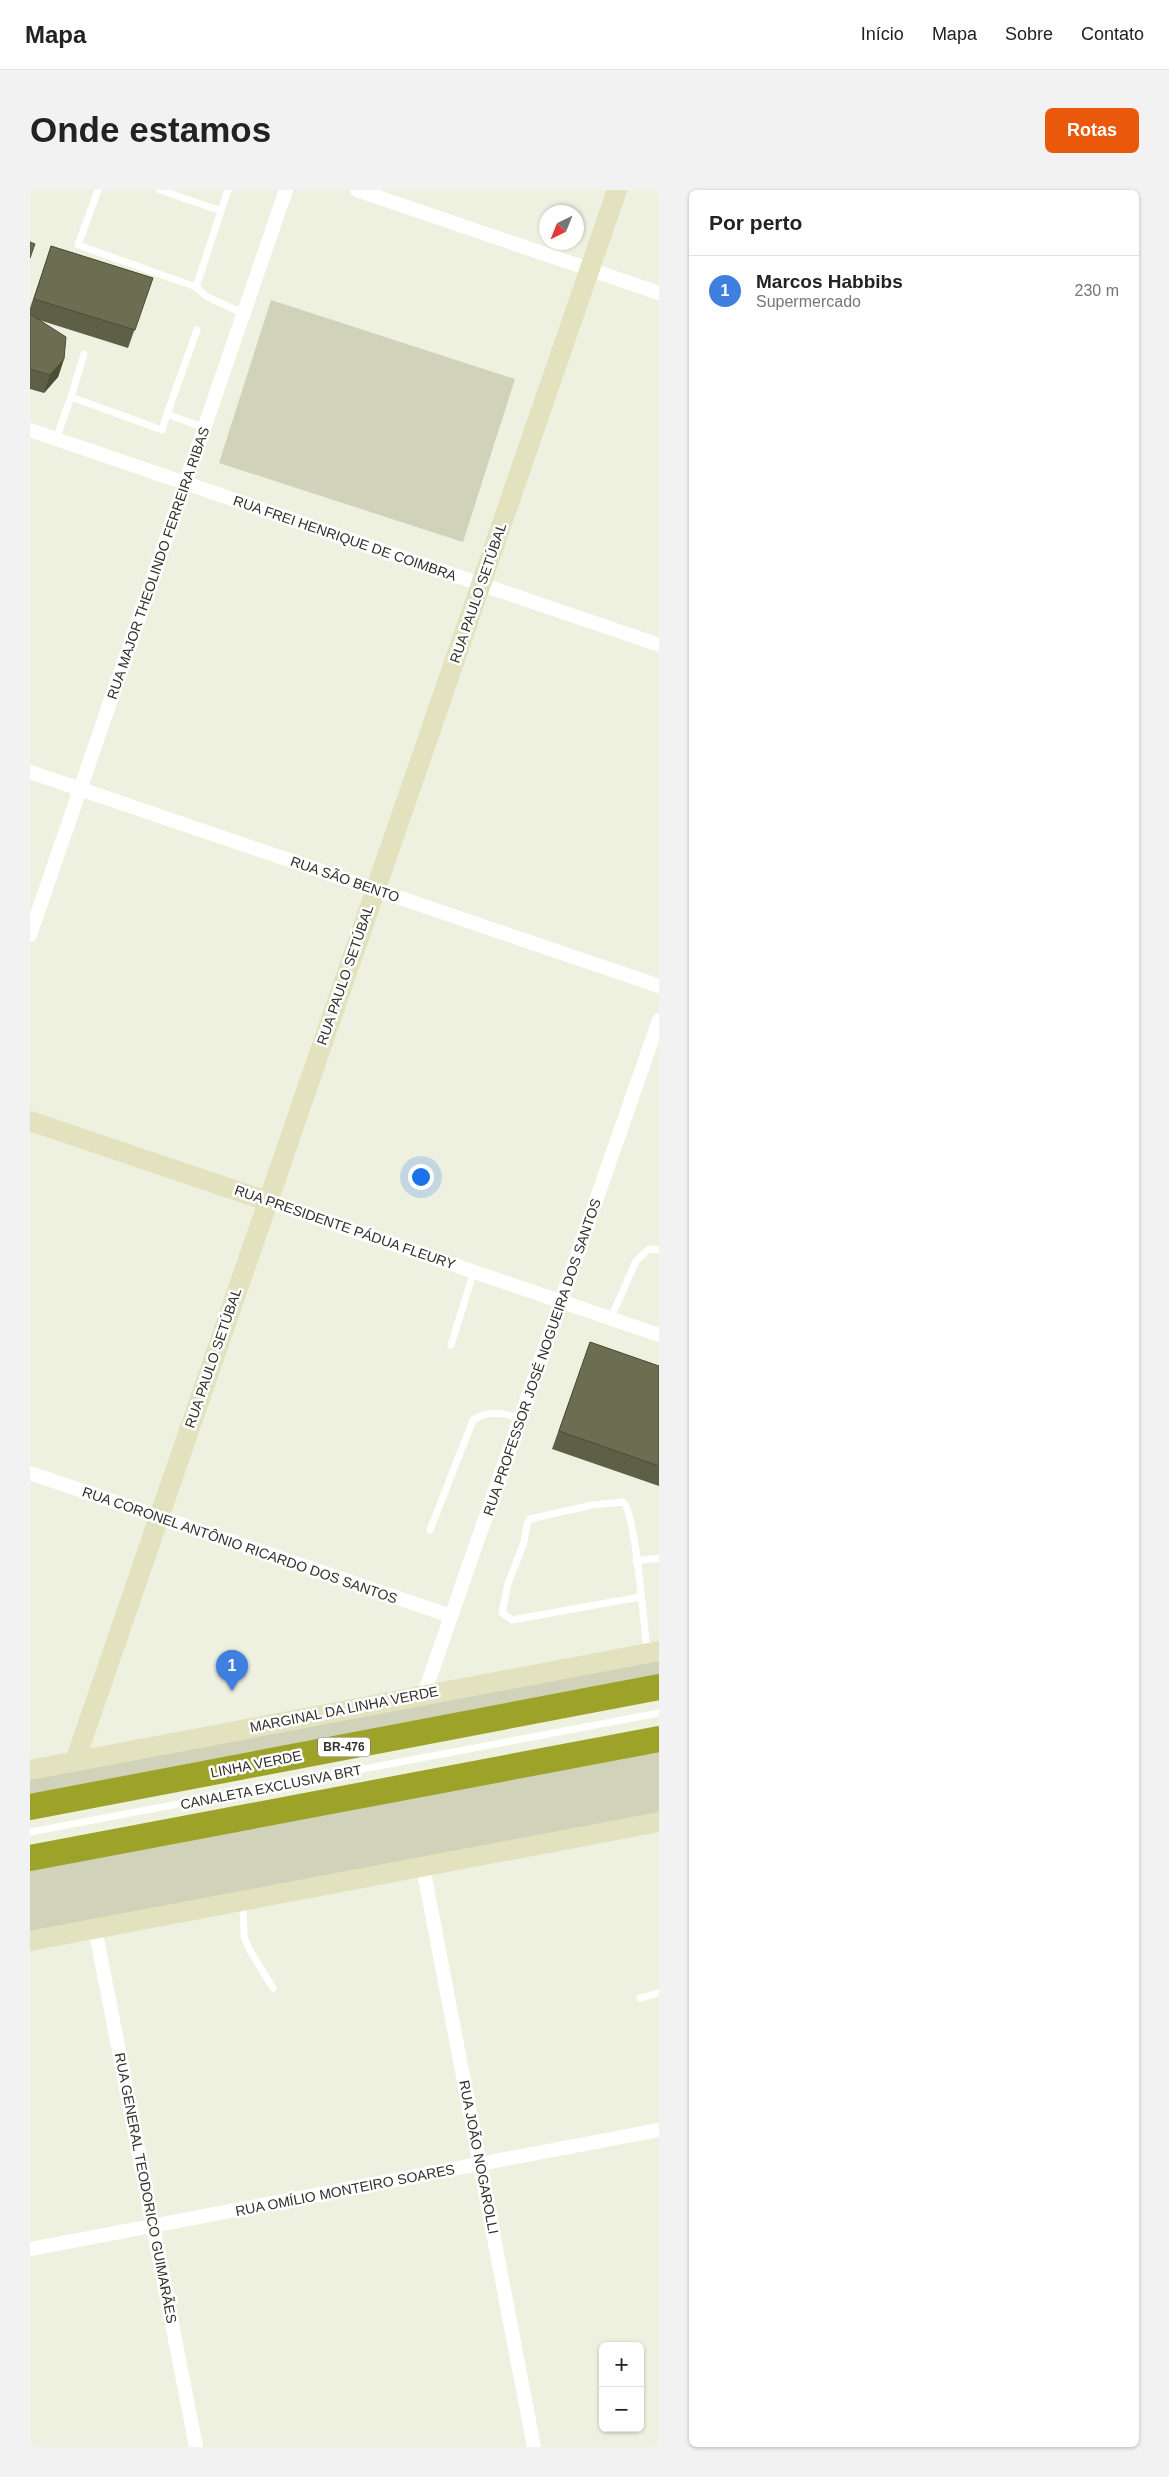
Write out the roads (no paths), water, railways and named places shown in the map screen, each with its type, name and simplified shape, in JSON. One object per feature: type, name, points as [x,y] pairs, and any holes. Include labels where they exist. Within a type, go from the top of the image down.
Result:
[{"type":"highway","name":"LINHA VERDE","points":[[30,1808],[659,1687]]},
{"type":"highway","points":[[30,1858],[659,1739]]},
{"type":"main road","name":"RUA PAULO SETÚBAL","points":[[75,1761],[617,190]]},
{"type":"main road","name":"RUA PRESIDENTE PÁDUA FLEURY","points":[[30,1120],[267,1201]]},
{"type":"main road","name":"MARGINAL DA LINHA VERDE","points":[[30,1770],[653,1652]]},
{"type":"main road","points":[[30,1941],[659,1822]]},
{"type":"street","name":"RUA MAJOR THEOLINDO FERREIRA RIBAS","points":[[30,935],[286,190]]},
{"type":"street","points":[[357,190],[659,293]]},
{"type":"street","name":"RUA FREI HENRIQUE DE COIMBRA","points":[[30,430],[659,645]]},
{"type":"street","name":"RUA SÃO BENTO","points":[[30,772],[659,986]]},
{"type":"street","name":"RUA PROFESSOR JOSÉ NOGUEIRA DOS SANTOS","points":[[424,1694],[659,1020]]},
{"type":"street","name":"RUA PRESIDENTE PÁDUA FLEURY","points":[[267,1201],[659,1334]]},
{"type":"street","name":"RUA CORONEL ANTÔNIO RICARDO DOS SANTOS","points":[[30,1473],[451,1616]]},
{"type":"street","name":"RUA JOÃO NOGAROLLI","points":[[423,1867],[534,2447]]},
{"type":"street","name":"RUA GENERAL TEODORICO GUIMARÃES","points":[[95,1928],[196,2447]]},
{"type":"street","name":"RUA OMÍLIO MONTEIRO SOARES","points":[[30,2249],[659,2130]]},
{"type":"lane","points":[[98,190],[78,244],[196,287],[206,296],[244,314]]},
{"type":"lane","points":[[160,190],[221,211]]},
{"type":"lane","points":[[196,287],[228,190]]},
{"type":"lane","points":[[71,397],[162,430],[197,330]]},
{"type":"lane","points":[[56,439],[84,354]]},
{"type":"lane","points":[[167,414],[204,428]]},
{"type":"lane","points":[[611,1318],[636,1260],[649,1249],[659,1250]]},
{"type":"lane","points":[[451,1345],[474,1271]]},
{"type":"lane","points":[[430,1530],[473,1420],[485,1413],[497,1412],[520,1418]]},
{"type":"lane","points":[[640,1597],[512,1620],[502,1613],[508,1584],[524,1542],[527,1524],[530,1519],[617,1501],[627,1505],[632,1528],[640,1597],[653,1652]]},
{"type":"lane","points":[[636,1561],[659,1558]]},
{"type":"lane","name":"CANALETA EXCLUSIVA BRT","points":[[30,1832],[659,1713]]},
{"type":"lane","points":[[243,1900],[244,1936],[249,1949],[273,1988]]},
{"type":"lane","points":[[640,1998],[659,1993]]},
{"type":"place","name":"Marcos Habbibs","points":[[232,1691]]}]
